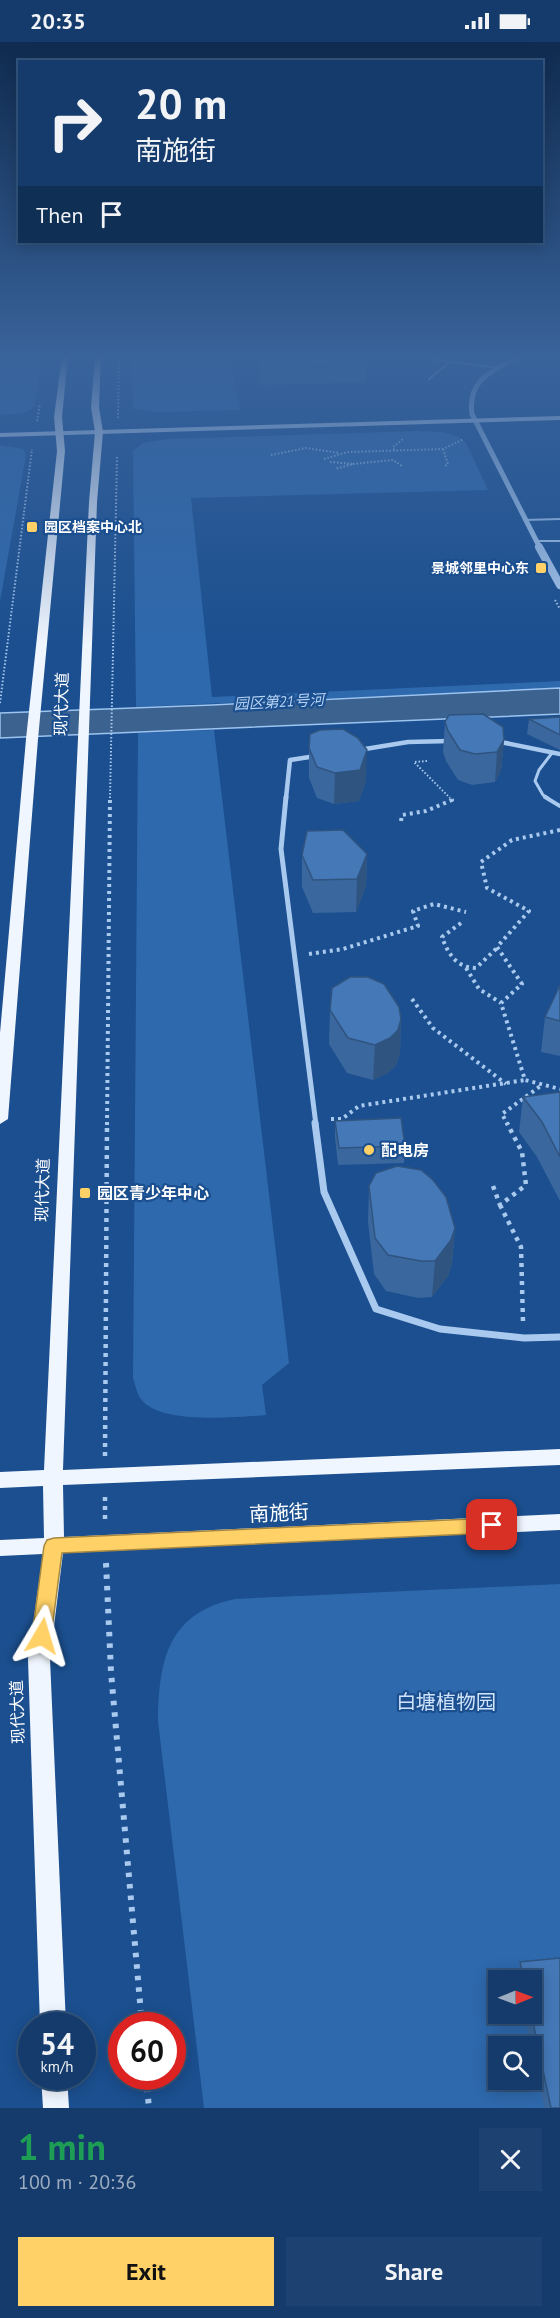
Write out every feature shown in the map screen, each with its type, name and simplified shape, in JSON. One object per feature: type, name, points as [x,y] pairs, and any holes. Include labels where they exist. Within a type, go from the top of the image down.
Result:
[{"type":"main road","name":"现代大道","points":[[0,1119],[34,710],[61,452]]},
{"type":"main road","name":"现代大道","points":[[52,2012],[39,1659],[54,1546],[53,1478],[96,452]]},
{"type":"main road","points":[[0,1480],[560,1457]]},
{"type":"main road","name":"南施街","points":[[0,1548],[560,1522]]},
{"type":"main road","points":[[55,2090],[56,2108]]},
{"type":"street","points":[[491,452],[524,520],[560,585]]},
{"type":"street","points":[[489,739],[560,754]]},
{"type":"street","points":[[349,751],[408,742],[454,740]]},
{"type":"street","points":[[326,755],[290,760],[281,849],[324,1192],[376,1309],[440,1329],[524,1338],[560,1337]]},
{"type":"lane","points":[[524,520],[560,519]]},
{"type":"lane","points":[[536,541],[560,541]]},
{"type":"lane","points":[[552,753],[539,770],[536,781],[543,795],[560,806]]},
{"type":"path","points":[[0,703],[12,622],[22,513],[32,452]]},
{"type":"path","points":[[117,452],[110,737],[105,1543],[111,1672],[141,2012]]},
{"type":"path","points":[[271,455],[276,452]]},
{"type":"path","points":[[324,459],[341,453],[356,452]]},
{"type":"path","points":[[444,452],[448,464],[445,466]]},
{"type":"path","points":[[330,462],[352,464],[393,460],[402,466]]},
{"type":"path","points":[[335,469],[352,464]]},
{"type":"path","points":[[401,821],[402,815],[426,811],[453,800],[414,762],[427,761]]},
{"type":"path","points":[[466,968],[476,968],[529,911],[488,888],[481,862],[512,840],[560,830]]},
{"type":"path","points":[[294,956],[343,950],[418,926],[413,911],[434,904],[466,912]]},
{"type":"path","points":[[461,923],[442,937],[448,954],[466,968],[471,982],[483,994],[501,1002],[525,1080]]},
{"type":"path","points":[[497,947],[522,984],[501,1002]]},
{"type":"path","points":[[412,999],[433,1028],[506,1083]]},
{"type":"path","points":[[314,1120],[342,1119],[359,1106],[525,1080],[560,1089]]},
{"type":"path","points":[[500,1205],[526,1185],[522,1152],[502,1114],[543,1085]]},
{"type":"path","points":[[493,1186],[521,1247],[524,1338]]},
{"type":"path","points":[[147,2090],[149,2108]]},
{"type":"green space","points":[[0,452],[25,452],[26,455],[0,601]]},
{"type":"green space","points":[[133,452],[470,452],[488,490],[191,498],[212,697],[560,681],[560,688],[136,707]]},
{"type":"green space","points":[[214,730],[289,1363],[262,1385],[266,1415],[200,1418],[164,1413],[150,1407],[141,1399],[133,1378],[138,733]]},
{"type":"green space","name":"白塘植物园","points":[[560,1584],[560,2108],[204,2108],[158,1721],[161,1678],[172,1642],[181,1628],[195,1615],[212,1606],[235,1599]]},
{"type":"water","name":"园区第21号河","points":[[560,688],[560,714],[0,738],[0,713]]},
{"type":"building","points":[[483,714],[503,727],[504,740],[497,752],[475,754],[460,750],[445,722],[449,715]]},
{"type":"building","points":[[560,717],[560,735],[529,719]]},
{"type":"building","points":[[343,729],[358,738],[367,750],[360,770],[335,773],[317,767],[309,748],[310,734],[320,730]]},
{"type":"building","points":[[343,830],[367,854],[357,879],[313,880],[302,855],[307,831]]},
{"type":"building","points":[[350,977],[368,977],[384,984],[399,1007],[401,1019],[398,1030],[390,1038],[375,1045],[348,1038],[330,1010],[332,988]]},
{"type":"building","points":[[560,985],[560,1021],[545,1017]]},
{"type":"building","points":[[560,1092],[560,1157],[542,1122],[523,1097]]},
{"type":"building","points":[[401,1118],[405,1146],[339,1148],[335,1121]]},
{"type":"building","points":[[397,1166],[421,1170],[433,1180],[446,1197],[455,1228],[451,1240],[435,1261],[388,1255],[375,1238],[369,1186],[376,1173]]},
{"type":"building","points":[[560,1958],[560,2108],[551,2108],[542,2065],[542,2036],[536,2036],[533,2024],[542,2024],[542,1970],[522,1970],[520,1962]]},
{"type":"place","name":"园区档案中心北","points":[[32,527]]},
{"type":"place","name":"景城邻里中心东","points":[[541,568]]},
{"type":"place","name":"配电房","points":[[369,1150]]},
{"type":"place","name":"园区青少年中心","points":[[85,1193]]},
{"type":"route","points":[[42,1636],[54,1546],[492,1525]]}]
